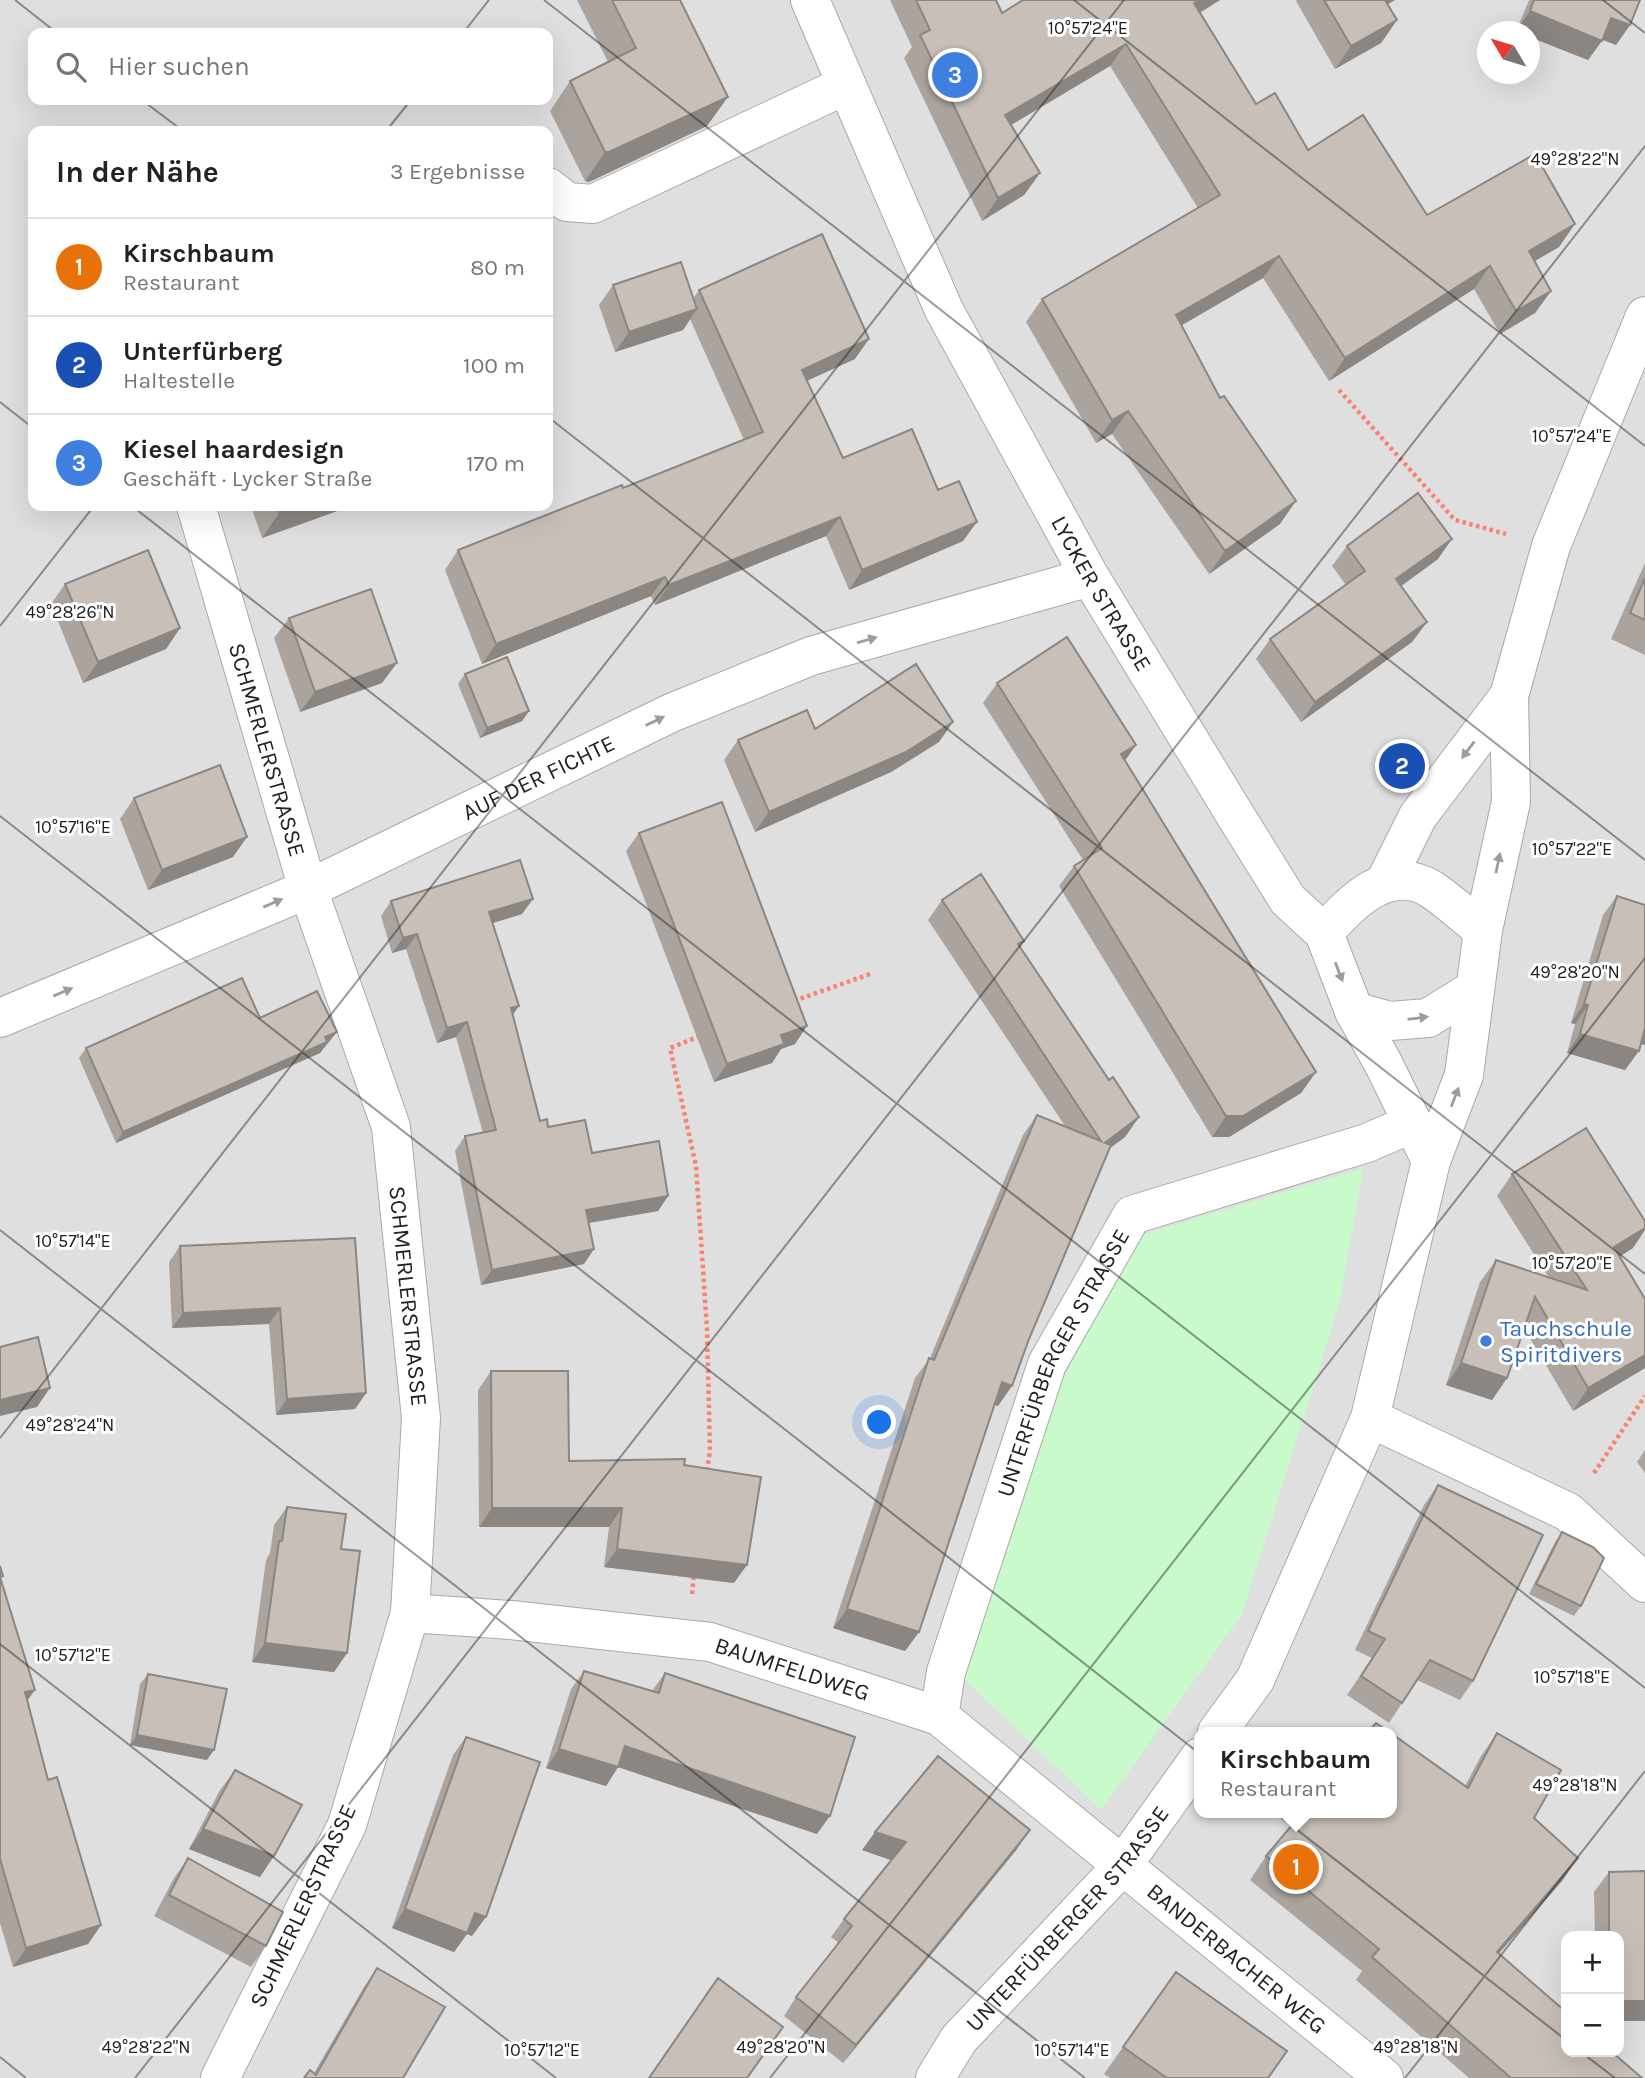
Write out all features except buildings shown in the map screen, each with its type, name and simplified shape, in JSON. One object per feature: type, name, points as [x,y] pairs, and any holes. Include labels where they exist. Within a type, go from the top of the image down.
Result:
[{"type":"street","name":"LYCKER STRASSE","points":[[817,3],[846,85],[944,310],[1090,577],[1288,900],[1324,933],[1354,1010],[1431,1161]]},
{"type":"street","points":[[553,191],[567,202],[593,204],[846,85]]},
{"type":"street","points":[[1221,1727],[1255,1680],[1370,1418],[1431,1161],[1464,1075],[1483,930],[1511,802],[1509,696],[1551,546],[1645,316]]},
{"type":"street","name":"SCHMERLERSTRASSE","points":[[197,511],[308,888],[391,1127],[421,1418],[410,1613],[347,1825],[220,2078]]},
{"type":"street","name":"AUF DER FICHTE","points":[[0,1018],[308,888],[671,713],[799,662],[1090,577]]},
{"type":"street","points":[[1385,882],[1418,816],[1509,696]]},
{"type":"street","points":[[1324,933],[1349,905],[1385,882],[1410,881],[1430,889],[1483,930]]},
{"type":"street","points":[[1354,1010],[1391,1021],[1428,1018],[1475,989]]},
{"type":"street","name":"UNTERFÜRBERGER STRASSE","points":[[939,1716],[946,1672],[1047,1364],[1132,1215],[1367,1143],[1413,1123]]},
{"type":"street","points":[[1370,1418],[1568,1512],[1645,1583]]},
{"type":"street","name":"BAUMFELDWEG","points":[[410,1613],[511,1620],[710,1642],[939,1716],[1122,1866]]},
{"type":"street","name":"UNTERFÜRBERGER STRASSE","points":[[935,2078],[959,2039],[1122,1866],[1194,1765]]},
{"type":"street","name":"BANDERBACHER WEG","points":[[1122,1866],[1384,2078]]},
{"type":"path","points":[[1339,390],[1455,520],[1551,546]]},
{"type":"path","points":[[783,1005],[870,974]]},
{"type":"path","points":[[707,1477],[710,1450],[707,1328],[696,1166],[670,1048],[708,1034]]},
{"type":"path","points":[[1568,1512],[1645,1395]]},
{"type":"path","points":[[685,1640],[694,1572]]},
{"type":"shaded area","points":[[0,0],[1645,0],[1645,2078],[0,2078]]},
{"type":"green space","points":[[1363,1168],[1340,1301],[1242,1614],[1101,1810],[960,1675],[1048,1409],[1135,1237]]},
{"type":"place","name":"Kiesel haardesign","points":[[955,75]]},
{"type":"place","name":"Unterfürberg","points":[[1402,766]]},
{"type":"place","name":"Tauchschule Spiritdivers","points":[[1486,1341]]},
{"type":"place","name":"Kirschbaum","points":[[1296,1867]]}]
